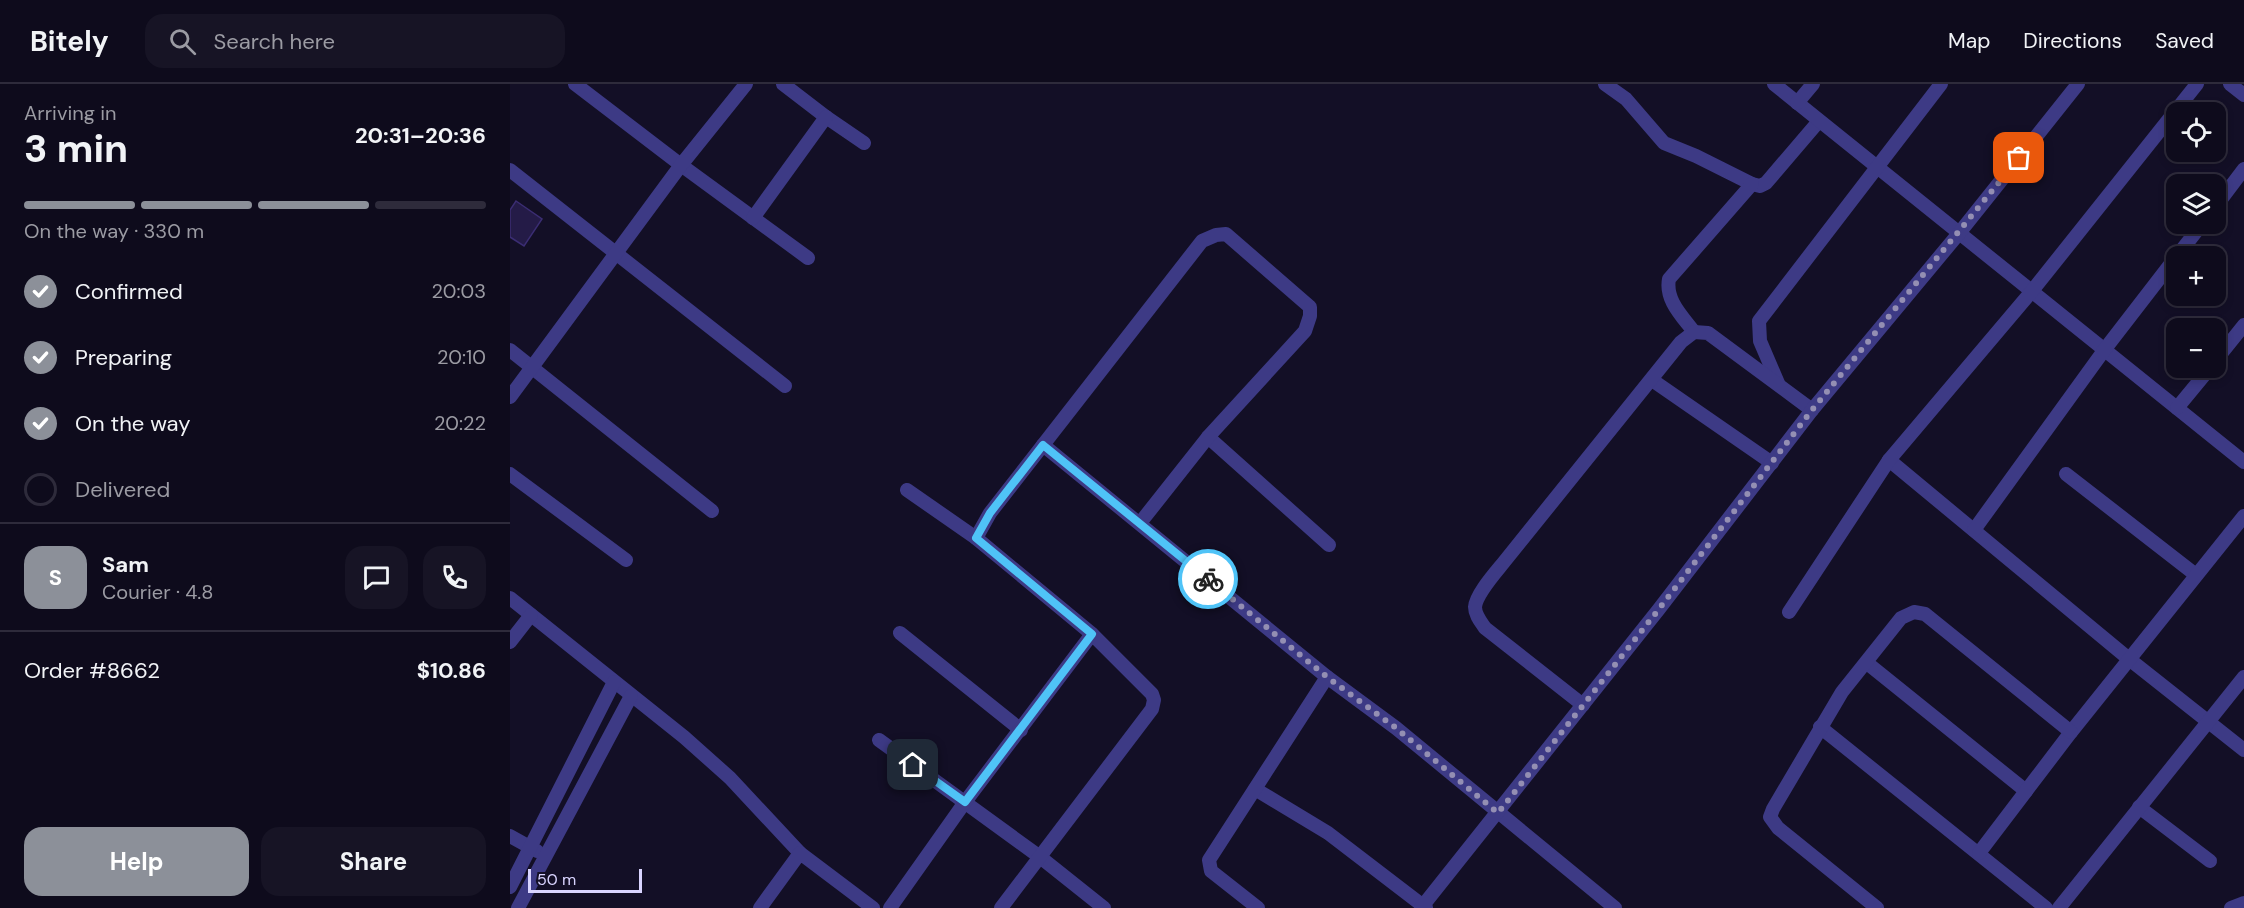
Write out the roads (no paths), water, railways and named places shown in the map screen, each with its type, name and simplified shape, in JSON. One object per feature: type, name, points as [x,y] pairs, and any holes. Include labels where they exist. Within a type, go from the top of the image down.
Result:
[{"type":"street","points":[[575,84],[808,258]]},
{"type":"street","points":[[510,397],[615,252],[746,84]]},
{"type":"street","points":[[783,84],[864,143]]},
{"type":"street","points":[[1605,84],[1626,99],[1664,143],[1760,186],[1766,183],[1819,121]]},
{"type":"street","points":[[1774,84],[2244,462]]},
{"type":"street","points":[[1797,103],[1813,84]]},
{"type":"street","points":[[1778,383],[1761,341],[1759,321],[1941,84]]},
{"type":"street","points":[[1255,789],[1328,833],[1424,907],[1812,410],[1960,232],[2078,84]]},
{"type":"street","points":[[1789,612],[1889,460],[2032,291],[2197,84]]},
{"type":"street","points":[[753,218],[826,117]]},
{"type":"street","points":[[2226,193],[2244,169]]},
{"type":"street","points":[[510,170],[785,386]]},
{"type":"street","points":[[1694,332],[1670,300],[1667,288],[1669,279],[1752,184]]},
{"type":"street","points":[[976,538],[990,513],[1202,241],[1216,235],[1226,234],[1310,307],[1310,316],[1305,331],[1208,437],[1140,523]]},
{"type":"street","points":[[2185,246],[2194,234]]},
{"type":"street","points":[[1974,530],[2105,349],[2166,271]]},
{"type":"street","points":[[2226,349],[2242,331]]},
{"type":"street","points":[[1583,705],[1485,628],[1478,618],[1475,607],[1478,598],[1504,562],[1681,342],[1694,332],[1707,333],[1812,410]]},
{"type":"street","points":[[510,350],[711,511]]},
{"type":"street","points":[[2177,408],[2202,378]]},
{"type":"street","points":[[1652,380],[1772,463]]},
{"type":"street","points":[[1208,437],[1329,545]]},
{"type":"street","points":[[1043,445],[1327,677],[1396,728],[1615,908]]},
{"type":"street","points":[[1889,460],[2129,659],[2244,750]]},
{"type":"street","points":[[510,474],[626,560]]},
{"type":"street","points":[[2066,474],[2196,575]]},
{"type":"street","points":[[907,490],[976,538],[1092,634],[1152,694],[1154,700],[1152,710],[1001,908]]},
{"type":"street","points":[[1979,853],[2071,732],[2244,516]]},
{"type":"street","points":[[510,598],[684,737],[730,778],[800,853],[873,908]]},
{"type":"street","points":[[1877,908],[1778,828],[1770,818],[1773,808],[1842,692],[1901,618],[1914,612],[1925,614],[2071,732]]},
{"type":"street","points":[[510,642],[531,615]]},
{"type":"street","points":[[900,633],[1021,730]]},
{"type":"street","points":[[890,908],[965,802],[1092,634]]},
{"type":"street","points":[[1867,663],[2026,791]]},
{"type":"street","points":[[2059,908],[2244,676]]},
{"type":"street","points":[[1258,908],[1211,871],[1209,860],[1327,677]]},
{"type":"street","points":[[510,887],[614,682]]},
{"type":"street","points":[[519,908],[631,696]]},
{"type":"street","points":[[1820,727],[2046,908]]},
{"type":"street","points":[[879,740],[1040,857],[1104,908]]},
{"type":"street","points":[[2139,807],[2210,861]]},
{"type":"street","points":[[510,836],[546,855]]},
{"type":"street","points":[[760,908],[800,853]]},
{"type":"street","points":[[2231,908],[2244,903]]}]
